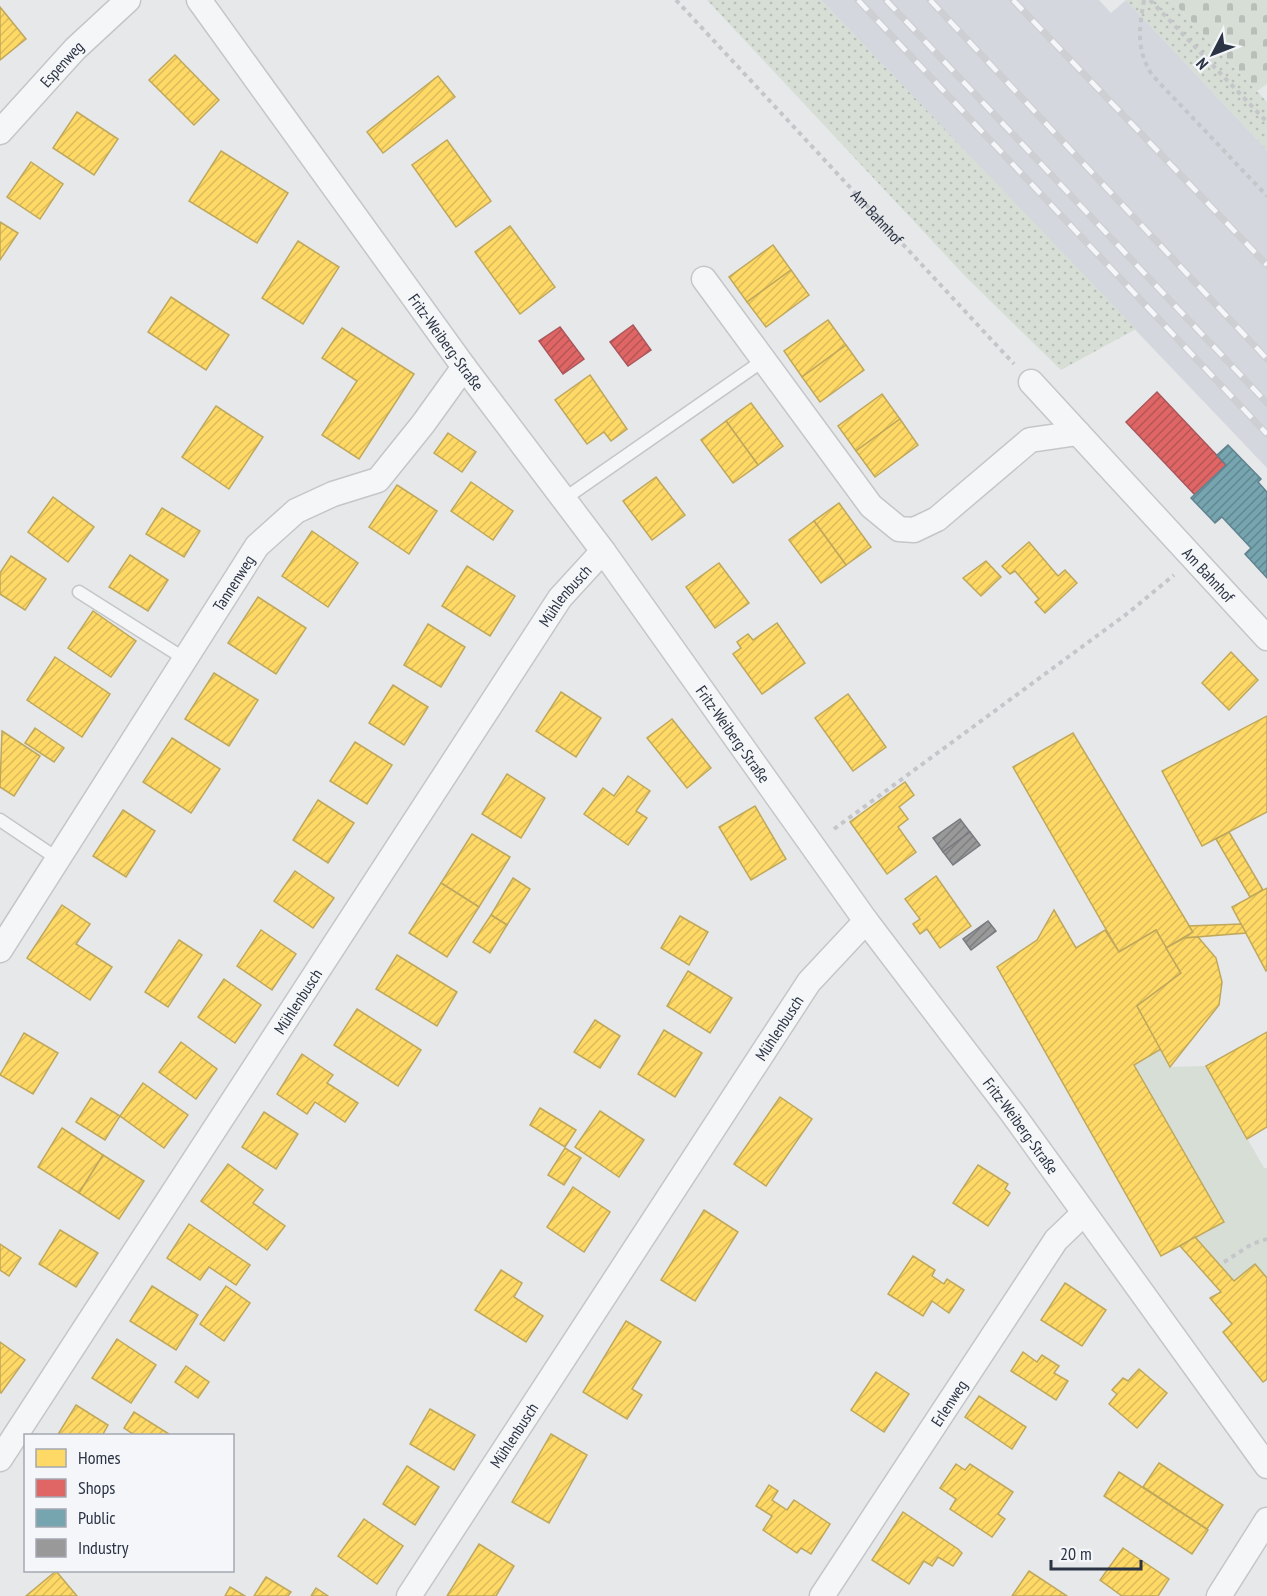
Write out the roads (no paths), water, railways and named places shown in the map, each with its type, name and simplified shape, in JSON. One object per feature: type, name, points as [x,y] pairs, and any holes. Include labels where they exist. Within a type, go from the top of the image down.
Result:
[{"type":"street","name":"Espenweg","points":[[0,132],[75,49],[128,0]]},
{"type":"street","name":"Fritz-Weiberg-Straße","points":[[199,0],[464,367],[603,551],[866,921],[979,1068],[1267,1466]]},
{"type":"street","points":[[704,279],[871,506],[899,529],[914,530],[937,519],[1030,440],[1078,433]]},
{"type":"street","name":"Tannenweg","points":[[0,950],[257,546],[296,511],[333,494],[378,480],[423,424],[464,367]]},
{"type":"street","name":"Am Bahnhof","points":[[1031,382],[1267,638]]},
{"type":"street","name":"Mühlenbusch","points":[[0,1459],[560,598],[603,551]]},
{"type":"street","name":"Mühlenbusch","points":[[409,1596],[809,982],[866,921]]},
{"type":"street","name":"Erlenweg","points":[[822,1596],[1056,1240],[1083,1214]]},
{"type":"street","points":[[1219,1596],[1267,1520]]},
{"type":"lane","points":[[564,499],[764,360]]},
{"type":"lane","points":[[80,592],[185,659]]},
{"type":"lane","points":[[0,820],[58,859]]},
{"type":"railway","points":[[858,0],[1267,434]]},
{"type":"railway","points":[[886,0],[1267,403]]},
{"type":"railway","points":[[930,0],[1267,359]]},
{"type":"railway","points":[[1013,0],[1267,265]]}]
